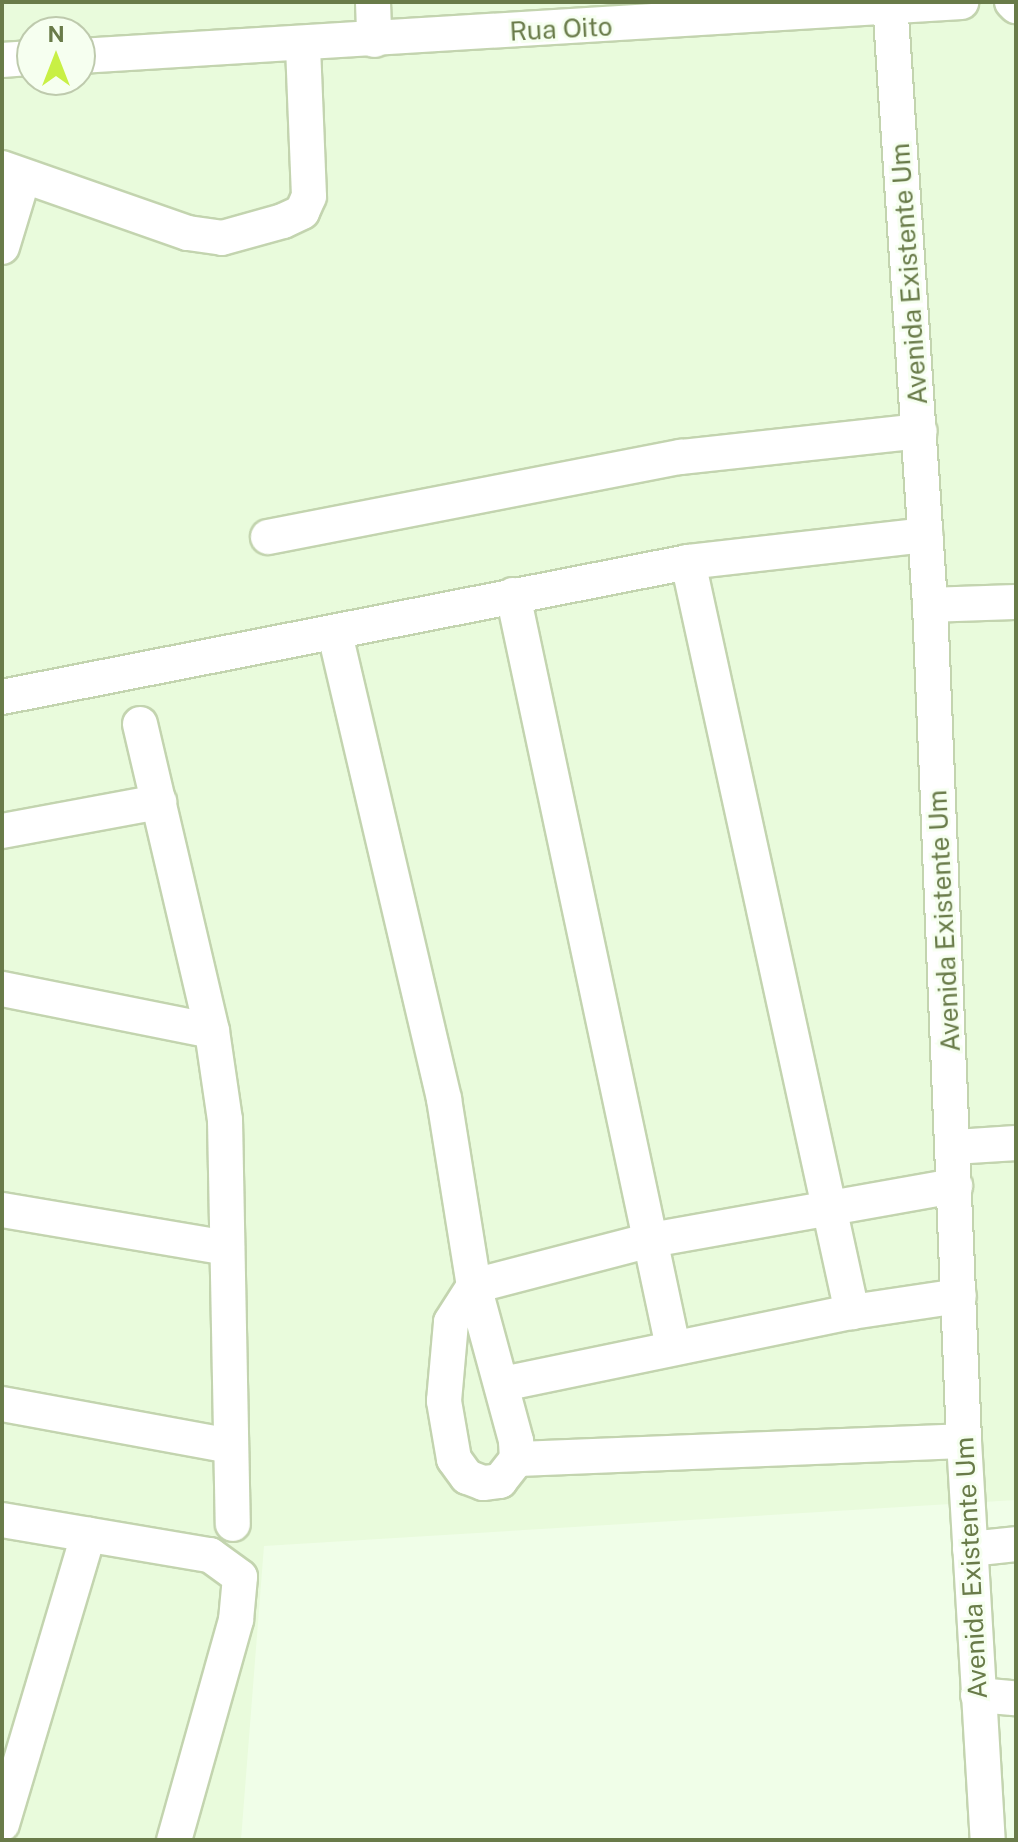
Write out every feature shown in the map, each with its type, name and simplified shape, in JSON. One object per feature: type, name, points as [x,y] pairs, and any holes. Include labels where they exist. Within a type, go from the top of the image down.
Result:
[{"type":"street","points":[[373,2],[374,40]]},
{"type":"street","name":"Rua Oito","points":[[96,55],[303,46],[961,2]]},
{"type":"street","name":"Avenida Existente Um","points":[[890,6],[930,605],[964,1441],[988,1840]]},
{"type":"street","points":[[2,247],[12,173],[188,233],[222,238],[283,221],[302,212],[309,196],[303,46]]},
{"type":"street","points":[[268,537],[681,457],[920,431]]},
{"type":"street","points":[[2,697],[335,634],[513,595],[688,562],[925,535]]},
{"type":"street","points":[[688,562],[852,1312]]},
{"type":"street","points":[[513,595],[673,1347]]},
{"type":"street","points":[[930,605],[1016,602]]},
{"type":"street","points":[[335,634],[444,1099],[474,1286],[503,1384],[517,1459],[500,1481],[483,1483],[467,1477],[454,1459],[444,1401],[451,1322],[474,1286],[651,1240],[955,1186]]},
{"type":"street","points":[[140,724],[212,1031],[225,1120],[233,1524]]},
{"type":"street","points":[[2,831],[159,802]]},
{"type":"street","points":[[2,989],[212,1031]]},
{"type":"street","points":[[954,1147],[1016,1143]]},
{"type":"street","points":[[2,1210],[227,1248]]},
{"type":"street","points":[[503,1384],[852,1312],[959,1296]]},
{"type":"street","points":[[2,1404],[230,1446]]},
{"type":"street","points":[[517,1459],[964,1441]]},
{"type":"street","points":[[2,1520],[210,1555],[240,1577],[236,1620],[174,1840]]},
{"type":"street","points":[[2,1824],[88,1535]]},
{"type":"street","points":[[970,1549],[1016,1544]]},
{"type":"street","points":[[978,1695],[1016,1698]]},
{"type":"shaded area","points":[[2,2],[1016,2],[1016,1500],[264,1546],[241,1840],[2,1840]]}]
